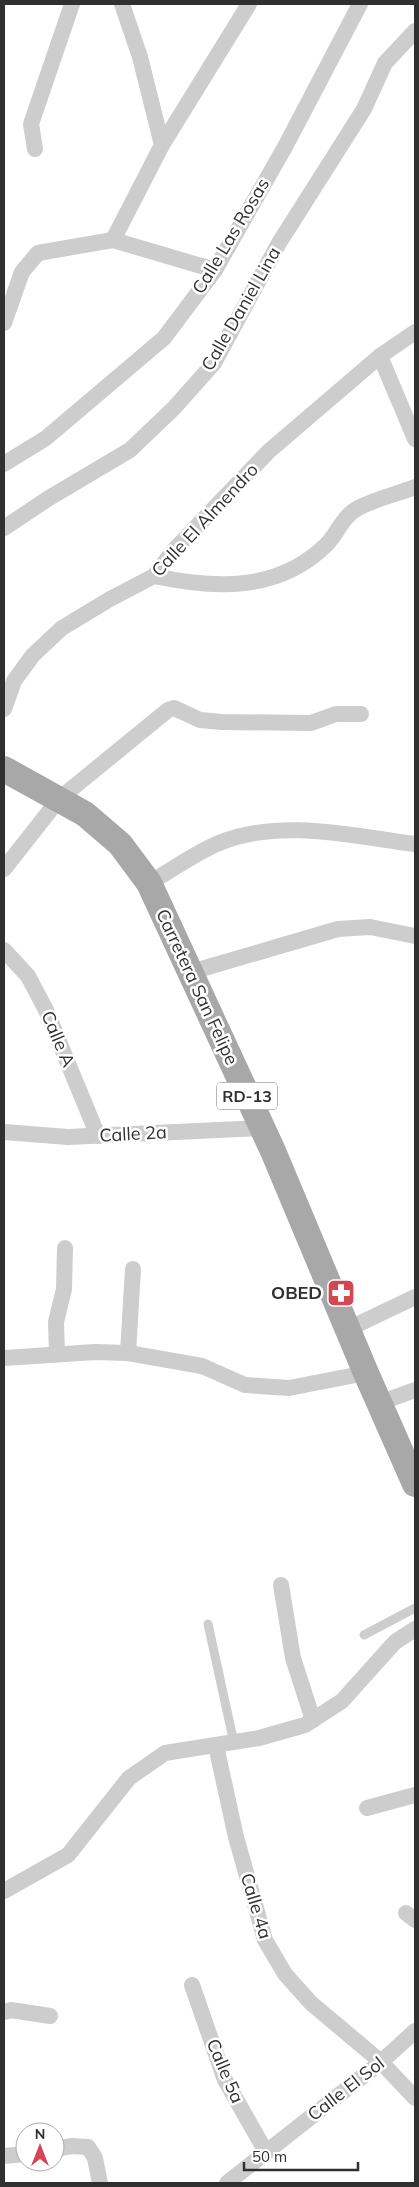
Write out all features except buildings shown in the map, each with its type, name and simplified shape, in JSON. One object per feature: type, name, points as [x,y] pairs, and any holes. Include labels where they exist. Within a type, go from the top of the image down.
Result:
[{"type":"main road","name":"Carretera San Felipe","points":[[4,769],[85,814],[120,844],[149,883],[262,1128],[415,1484]]},
{"type":"street","points":[[35,150],[31,124],[72,4]]},
{"type":"street","points":[[122,4],[140,57],[162,146]]},
{"type":"street","points":[[113,240],[162,146],[249,4]]},
{"type":"street","name":"Calle Las Rosas","points":[[4,464],[46,438],[164,338],[215,270],[286,145],[360,4]]},
{"type":"street","name":"Calle Daniel Lina","points":[[4,528],[49,498],[130,450],[174,408],[214,363],[279,243],[364,109],[385,64],[415,31]]},
{"type":"street","points":[[4,323],[22,272],[38,253],[113,240],[215,270]]},
{"type":"street","name":"Calle El Almendro","points":[[4,709],[14,681],[32,655],[62,628],[110,599],[154,576],[175,549],[269,451],[380,356],[415,332]]},
{"type":"street","points":[[380,356],[415,438]]},
{"type":"street","points":[[154,576],[182,582],[215,584],[248,584],[275,577],[304,563],[327,544],[341,522],[357,508],[415,487]]},
{"type":"street","points":[[4,869],[59,799],[168,710],[174,708],[200,720],[222,722],[312,723],[336,714],[361,714]]},
{"type":"street","points":[[149,883],[219,843],[258,831],[294,829],[415,844]]},
{"type":"street","points":[[191,972],[338,929],[370,927],[415,936]]},
{"type":"street","name":"Calle A","points":[[4,950],[28,976],[46,1010],[98,1136]]},
{"type":"street","name":"Calle 2a","points":[[4,1132],[68,1137],[262,1128]]},
{"type":"street","points":[[57,1354],[56,1322],[64,1288],[65,1248]]},
{"type":"street","points":[[128,1353],[132,1269]]},
{"type":"street","points":[[348,1329],[415,1297]]},
{"type":"street","points":[[4,1358],[95,1352],[128,1353],[202,1366],[245,1385],[289,1388],[366,1373]]},
{"type":"street","points":[[379,1403],[415,1390]]},
{"type":"street","points":[[281,1585],[294,1658],[313,1720]]},
{"type":"street","points":[[4,1891],[68,1855],[129,1778],[165,1753],[234,1743],[305,1725],[342,1701],[395,1642],[415,1629]]},
{"type":"street","name":"Calle 4a","points":[[216,1746],[236,1837],[265,1940],[285,1974],[311,2003],[381,2062],[415,2098]]},
{"type":"street","points":[[367,1808],[415,1795]]},
{"type":"street","name":"Calle 5a","points":[[192,1985],[225,2080],[266,2152]]},
{"type":"street","points":[[4,2012],[11,2010],[50,2016]]},
{"type":"street","name":"Calle El Sol","points":[[227,2183],[381,2062],[415,2031]]},
{"type":"street","points":[[65,2148],[88,2147],[95,2158],[100,2183]]},
{"type":"lane","points":[[364,1635],[415,1608]]},
{"type":"lane","points":[[208,1624],[234,1743]]},
{"type":"place","name":"OBED","points":[[341,1293]]}]
